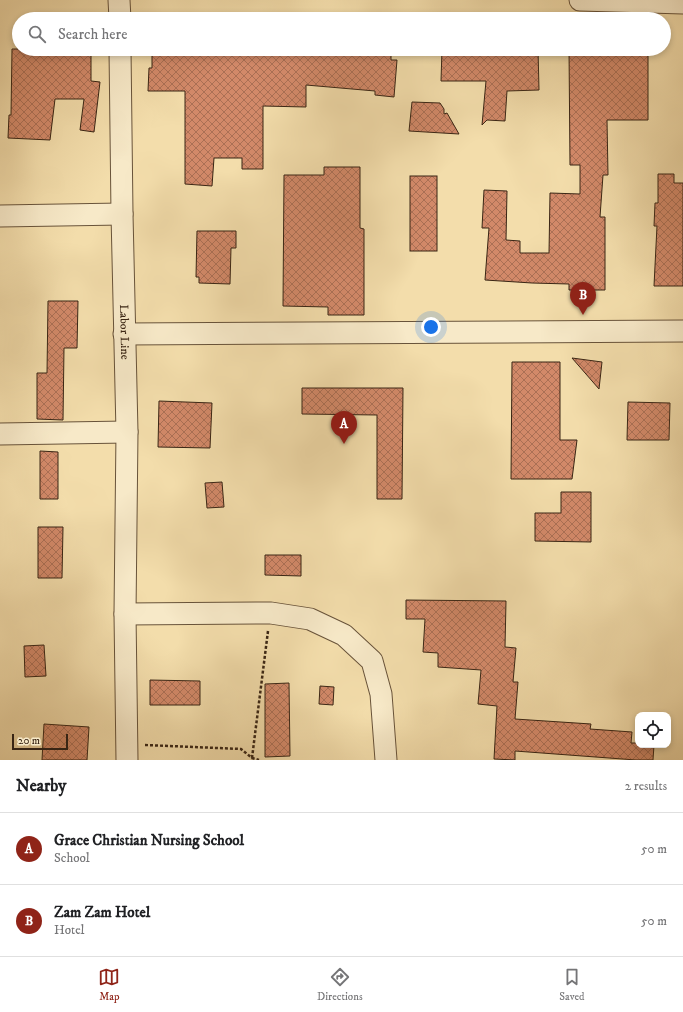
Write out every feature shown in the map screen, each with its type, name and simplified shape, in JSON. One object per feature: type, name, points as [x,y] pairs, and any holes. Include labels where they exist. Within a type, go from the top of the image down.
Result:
[{"type":"street","points":[[120,0],[120,12]]},
{"type":"street","points":[[580,0],[683,3]]},
{"type":"street","name":"Labor Line","points":[[120,56],[127,432],[125,614],[127,752]]},
{"type":"street","points":[[0,216],[122,214]]},
{"type":"street","points":[[124,334],[683,331]]},
{"type":"street","points":[[0,434],[127,432]]},
{"type":"street","points":[[125,614],[271,614],[310,619],[344,635],[372,661],[381,694],[386,760]]},
{"type":"path","points":[[252,758],[271,614]]},
{"type":"path","points":[[127,752],[241,749],[252,758],[259,760]]},
{"type":"building","points":[[12,49],[12,56],[91,56],[91,81],[100,82],[94,132],[80,130],[84,99],[55,99],[50,140],[8,138],[9,115],[11,115]]},
{"type":"building","points":[[152,56],[391,56],[391,60],[397,60],[394,97],[375,95],[375,91],[306,85],[306,107],[263,106],[263,169],[242,169],[242,158],[214,158],[212,186],[185,184],[185,91],[148,91],[149,68],[152,68]]},
{"type":"building","points":[[442,56],[538,56],[539,90],[507,91],[505,121],[487,120],[482,125],[486,81],[441,81]]},
{"type":"building","points":[[569,56],[648,56],[648,120],[607,120],[608,175],[603,175],[600,217],[605,217],[605,290],[569,290],[569,284],[485,280],[489,228],[482,228],[484,190],[507,191],[506,240],[520,241],[520,253],[549,253],[550,193],[580,194],[580,165],[570,165]]},
{"type":"building","points":[[412,102],[440,103],[444,109],[444,114],[447,113],[459,134],[409,131]]},
{"type":"building","points":[[324,167],[360,167],[360,228],[364,229],[364,315],[328,315],[328,307],[283,306],[284,175],[324,175]]},
{"type":"building","points":[[658,174],[674,174],[674,183],[683,183],[683,286],[654,286],[657,226],[654,226],[655,203],[658,203]]},
{"type":"building","points":[[410,176],[437,176],[437,251],[410,251]]},
{"type":"building","points":[[197,231],[236,231],[236,248],[231,248],[230,284],[199,283],[199,277],[196,277]]},
{"type":"building","points":[[48,301],[78,301],[77,348],[64,348],[63,420],[37,419],[37,373],[47,373]]},
{"type":"building","points":[[572,358],[602,362],[599,389]]},
{"type":"building","points":[[512,362],[560,362],[560,440],[577,440],[572,479],[511,479]]},
{"type":"building","points":[[302,388],[403,388],[402,499],[377,499],[377,415],[302,414]]},
{"type":"building","points":[[159,401],[212,403],[210,448],[158,447]]},
{"type":"building","points":[[628,402],[670,403],[669,440],[627,440]]},
{"type":"building","points":[[40,451],[58,452],[58,499],[40,499]]},
{"type":"building","points":[[222,482],[224,507],[207,508],[205,483]]},
{"type":"building","points":[[561,492],[591,492],[591,542],[535,541],[535,513],[561,513]]},
{"type":"building","points":[[38,527],[63,527],[62,578],[38,578]]},
{"type":"building","points":[[265,555],[301,555],[301,576],[265,575]]},
{"type":"building","points":[[406,600],[506,601],[505,647],[516,648],[513,682],[518,682],[515,719],[591,724],[590,729],[632,732],[631,743],[635,743],[635,748],[654,748],[653,760],[515,751],[515,760],[494,759],[497,706],[478,704],[481,670],[438,667],[438,653],[423,652],[425,619],[406,619]]},
{"type":"building","points":[[44,645],[46,676],[25,677],[24,646]]},
{"type":"building","points":[[150,680],[200,681],[200,705],[150,705]]},
{"type":"building","points":[[289,683],[290,756],[265,757],[265,684]]},
{"type":"building","points":[[320,686],[334,687],[333,705],[319,704]]},
{"type":"building","points":[[44,724],[89,727],[87,760],[42,760]]},
{"type":"place","name":"Zam Zam Hotel","points":[[583,315]]},
{"type":"place","name":"Grace Christian Nursing School","points":[[344,444]]}]
